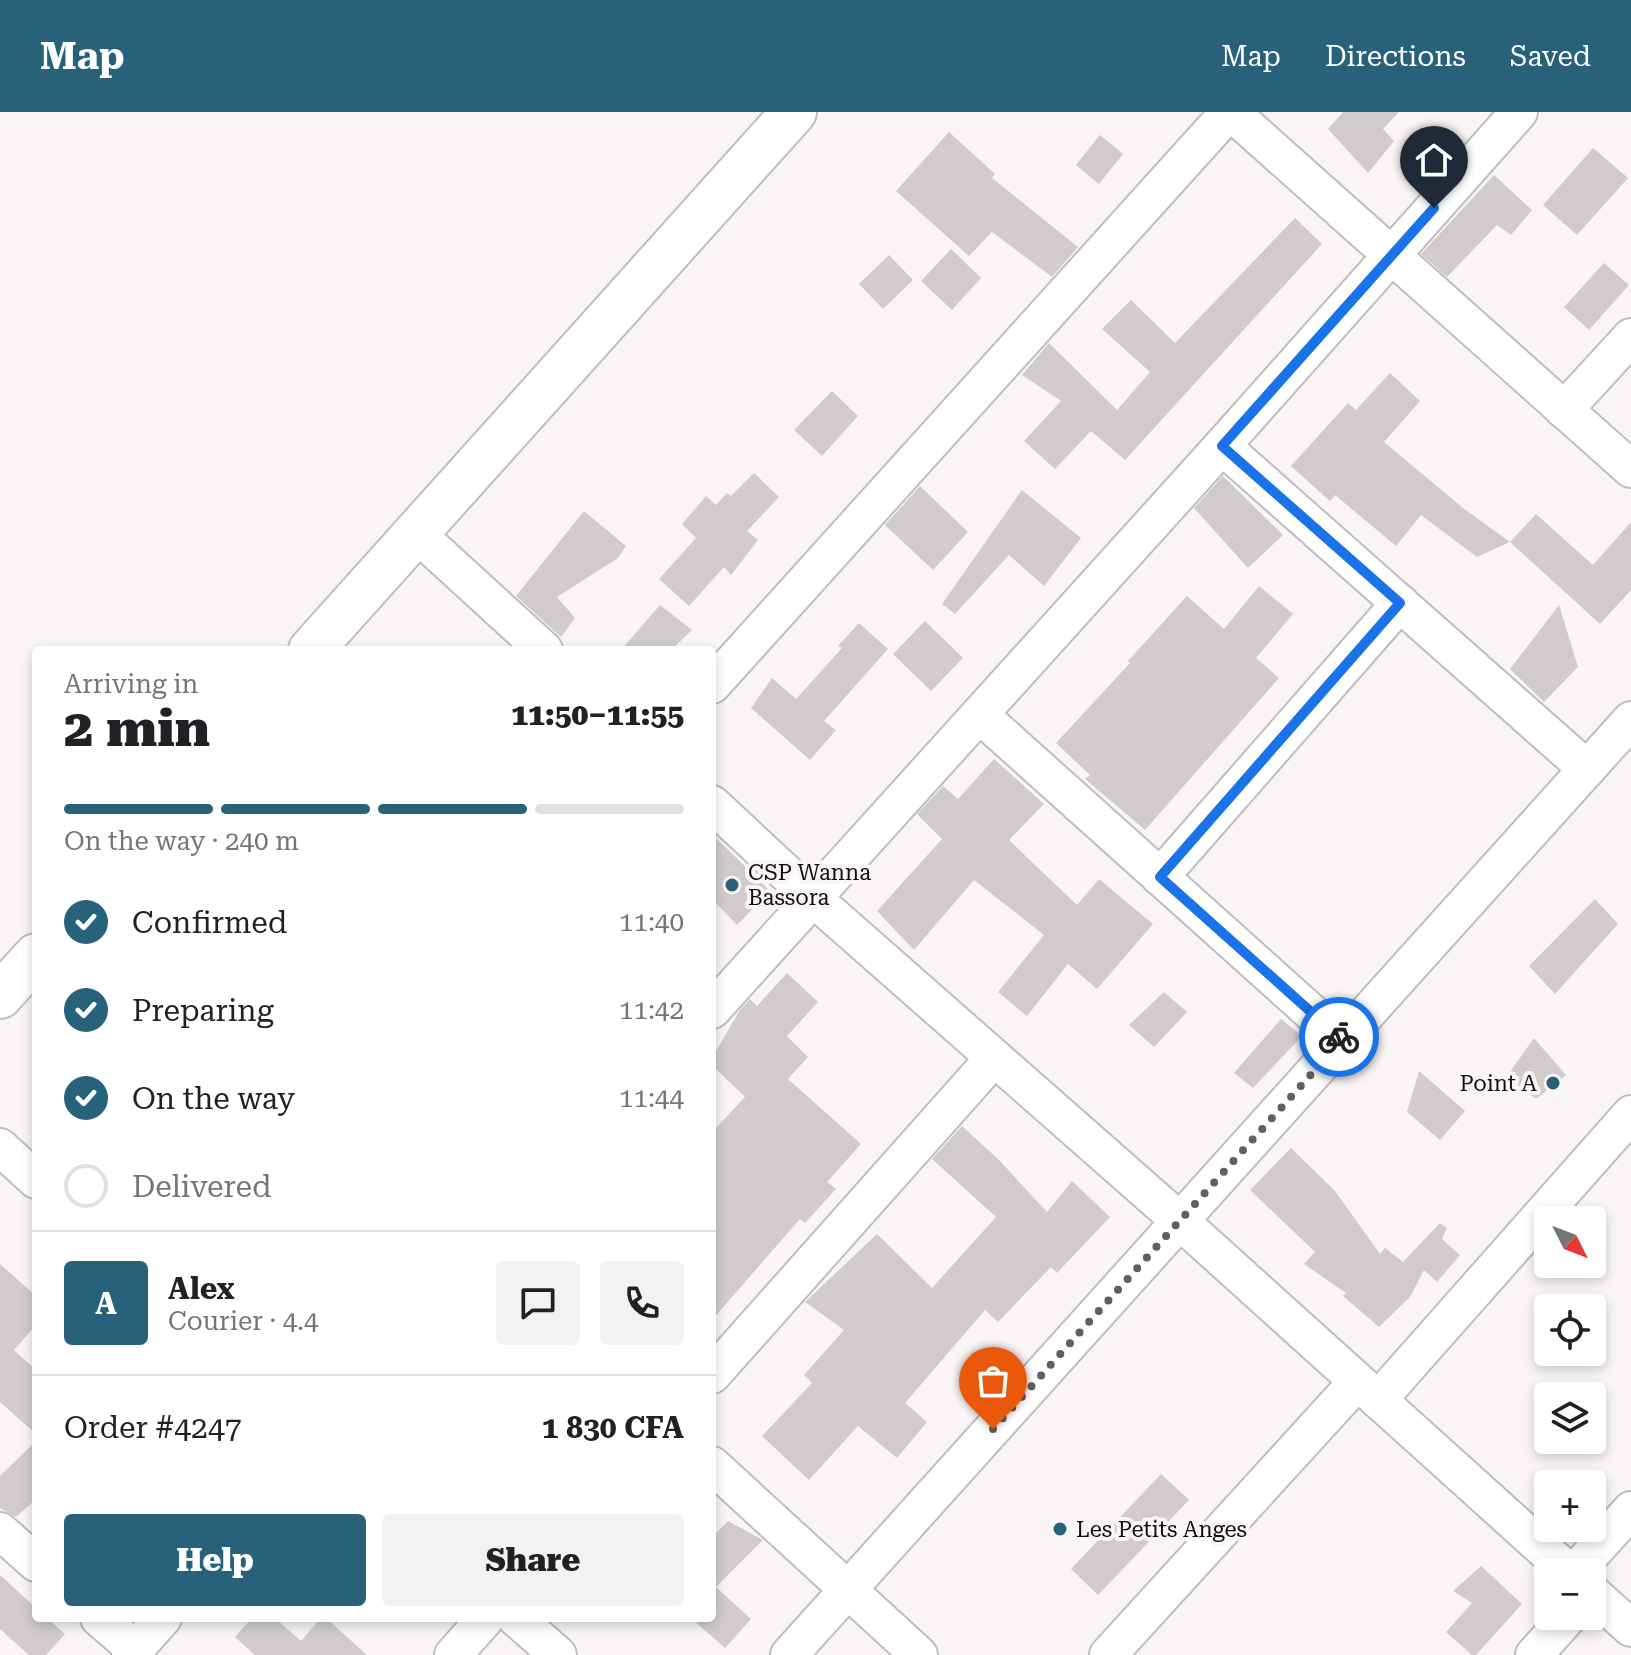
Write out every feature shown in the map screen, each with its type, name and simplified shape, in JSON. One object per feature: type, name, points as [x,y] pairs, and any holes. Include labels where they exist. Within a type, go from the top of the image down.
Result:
[{"type":"street","points":[[315,646],[794,112]]},
{"type":"street","points":[[716,681],[1230,112],[1631,469]]},
{"type":"street","points":[[716,1006],[1519,112]]},
{"type":"street","points":[[1564,410],[1631,337]]},
{"type":"street","points":[[1222,446],[1587,769]]},
{"type":"street","points":[[416,533],[540,646]]},
{"type":"street","points":[[1160,877],[1400,603]]},
{"type":"street","points":[[980,715],[1342,1040]]},
{"type":"street","points":[[789,1655],[1631,720]]},
{"type":"street","points":[[716,808],[814,899],[1180,1221],[1553,1558]]},
{"type":"street","points":[[0,996],[32,960]]},
{"type":"street","points":[[716,1371],[994,1058]]},
{"type":"street","points":[[1108,1655],[1368,1391],[1631,1114]]},
{"type":"street","points":[[0,1147],[32,1176]]},
{"type":"street","points":[[716,1469],[919,1655]]},
{"type":"street","points":[[1588,1558],[1631,1510]]},
{"type":"street","points":[[0,1531],[32,1559]]},
{"type":"street","points":[[1606,1606],[1631,1628]]},
{"type":"street","points":[[103,1622],[132,1652],[159,1622]]},
{"type":"street","points":[[453,1655],[482,1622]]},
{"type":"street","points":[[521,1622],[558,1655]]},
{"type":"street","points":[[1534,1655],[1556,1630]]},
{"type":"building","points":[[1343,112],[1399,112],[1383,129],[1394,141],[1368,173],[1328,129]]},
{"type":"building","points":[[949,132],[995,174],[992,178],[1078,247],[1052,277],[992,232],[969,256],[896,191]]},
{"type":"building","points":[[1100,135],[1123,154],[1099,184],[1076,165]]},
{"type":"building","points":[[1593,148],[1628,178],[1577,235],[1543,205]]},
{"type":"building","points":[[1494,175],[1532,210],[1511,235],[1497,225],[1447,277],[1421,254]]},
{"type":"building","points":[[1295,218],[1322,244],[1125,460],[1091,431],[1055,469],[1024,441],[1061,401],[1022,375],[1049,343],[1117,410],[1150,372],[1102,329],[1131,300],[1175,343]]},
{"type":"building","points":[[951,249],[981,278],[952,310],[921,281]]},
{"type":"building","points":[[889,255],[913,280],[883,309],[859,284]]},
{"type":"building","points":[[1604,263],[1629,285],[1589,330],[1564,307]]},
{"type":"building","points":[[1390,373],[1420,401],[1384,442],[1463,508],[1510,542],[1477,557],[1421,515],[1396,546],[1335,495],[1330,501],[1291,466],[1348,403],[1356,410]]},
{"type":"building","points":[[832,391],[858,416],[822,456],[794,430]]},
{"type":"building","points":[[754,473],[779,497],[747,531],[758,540],[731,575],[724,567],[689,606],[659,579],[696,538],[682,524],[706,496],[716,505],[727,493],[731,496]]},
{"type":"building","points":[[1223,476],[1283,535],[1248,568],[1194,508]]},
{"type":"building","points":[[920,486],[968,532],[933,570],[885,525]]},
{"type":"building","points":[[1022,490],[1081,538],[1044,586],[1009,555],[955,614],[942,604]]},
{"type":"building","points":[[584,511],[626,546],[618,558],[557,597],[575,618],[561,637],[516,596]]},
{"type":"building","points":[[1536,514],[1593,565],[1631,522],[1631,590],[1600,624],[1510,542]]},
{"type":"building","points":[[1259,586],[1293,614],[1256,658],[1279,678],[1145,830],[1085,779],[1090,775],[1056,743],[1187,596],[1224,629]]},
{"type":"building","points":[[660,605],[692,630],[675,646],[624,646]]},
{"type":"building","points":[[1559,605],[1578,667],[1544,702],[1510,669]]},
{"type":"building","points":[[925,621],[963,658],[931,691],[893,654]]},
{"type":"building","points":[[859,623],[888,649],[824,721],[836,730],[810,760],[751,708],[772,678],[796,699],[842,648],[838,646]]},
{"type":"building","points":[[994,759],[1044,804],[1009,840],[1077,905],[1099,879],[1153,924],[1097,989],[1068,964],[1027,1016],[998,992],[1044,935],[974,880],[914,950],[877,911],[942,839],[917,814],[943,786],[958,799]]},
{"type":"building","points":[[716,838],[770,891],[737,925],[716,903]]},
{"type":"building","points":[[1595,899],[1618,924],[1555,994],[1529,966]]},
{"type":"building","points":[[787,973],[818,1002],[787,1036],[808,1057],[788,1079],[861,1144],[827,1182],[836,1189],[805,1223],[800,1219],[716,1315],[716,1128],[745,1097],[716,1069],[716,1051],[750,999],[757,1006]]},
{"type":"building","points":[[1164,992],[1187,1012],[1154,1047],[1129,1025]]},
{"type":"building","points":[[1281,1019],[1302,1036],[1253,1088],[1234,1073]]},
{"type":"building","points":[[1534,1038],[1566,1075],[1536,1099],[1507,1076]]},
{"type":"building","points":[[1419,1071],[1465,1111],[1440,1140],[1407,1112]]},
{"type":"building","points":[[962,1126],[999,1160],[1047,1212],[1072,1181],[1110,1217],[1057,1273],[1051,1267],[998,1322],[985,1310],[905,1403],[927,1422],[897,1458],[858,1426],[809,1480],[762,1436],[812,1383],[804,1375],[844,1330],[805,1302],[877,1234],[932,1288],[996,1217],[932,1159]]},
{"type":"building","points":[[1291,1148],[1335,1191],[1380,1254],[1385,1248],[1403,1262],[1440,1223],[1447,1228],[1442,1239],[1460,1255],[1437,1282],[1424,1270],[1410,1297],[1379,1327],[1343,1296],[1346,1293],[1304,1264],[1315,1252],[1250,1190]]},
{"type":"building","points":[[0,1264],[32,1292],[32,1330],[14,1350],[32,1366],[32,1430],[0,1402]]},
{"type":"building","points":[[32,1445],[32,1503],[16,1517],[0,1508],[0,1476]]},
{"type":"building","points":[[1161,1474],[1189,1500],[1098,1595],[1071,1569]]},
{"type":"building","points":[[728,1521],[763,1540],[716,1587],[716,1533]]},
{"type":"building","points":[[1481,1566],[1522,1604],[1476,1655],[1472,1655],[1446,1632],[1472,1603],[1453,1591]]},
{"type":"building","points":[[0,1575],[32,1604],[32,1622],[52,1622],[65,1634],[46,1655],[29,1655],[0,1629]]},
{"type":"building","points":[[716,1587],[751,1619],[725,1648],[696,1622],[716,1622]]},
{"type":"building","points":[[248,1622],[280,1622],[301,1641],[318,1622],[330,1622],[367,1655],[255,1655],[235,1637]]},
{"type":"way so far","points":[[993,1429],[1342,1040],[1339,1037]]},
{"type":"place","name":"CSP Wanna Bassora","points":[[732,885]]},
{"type":"place","name":"Point A","points":[[1553,1083]]},
{"type":"place","name":"Les Petits Anges","points":[[1060,1529]]},
{"type":"route","points":[[1339,1037],[1160,877],[1400,603],[1222,446],[1434,208]]}]
